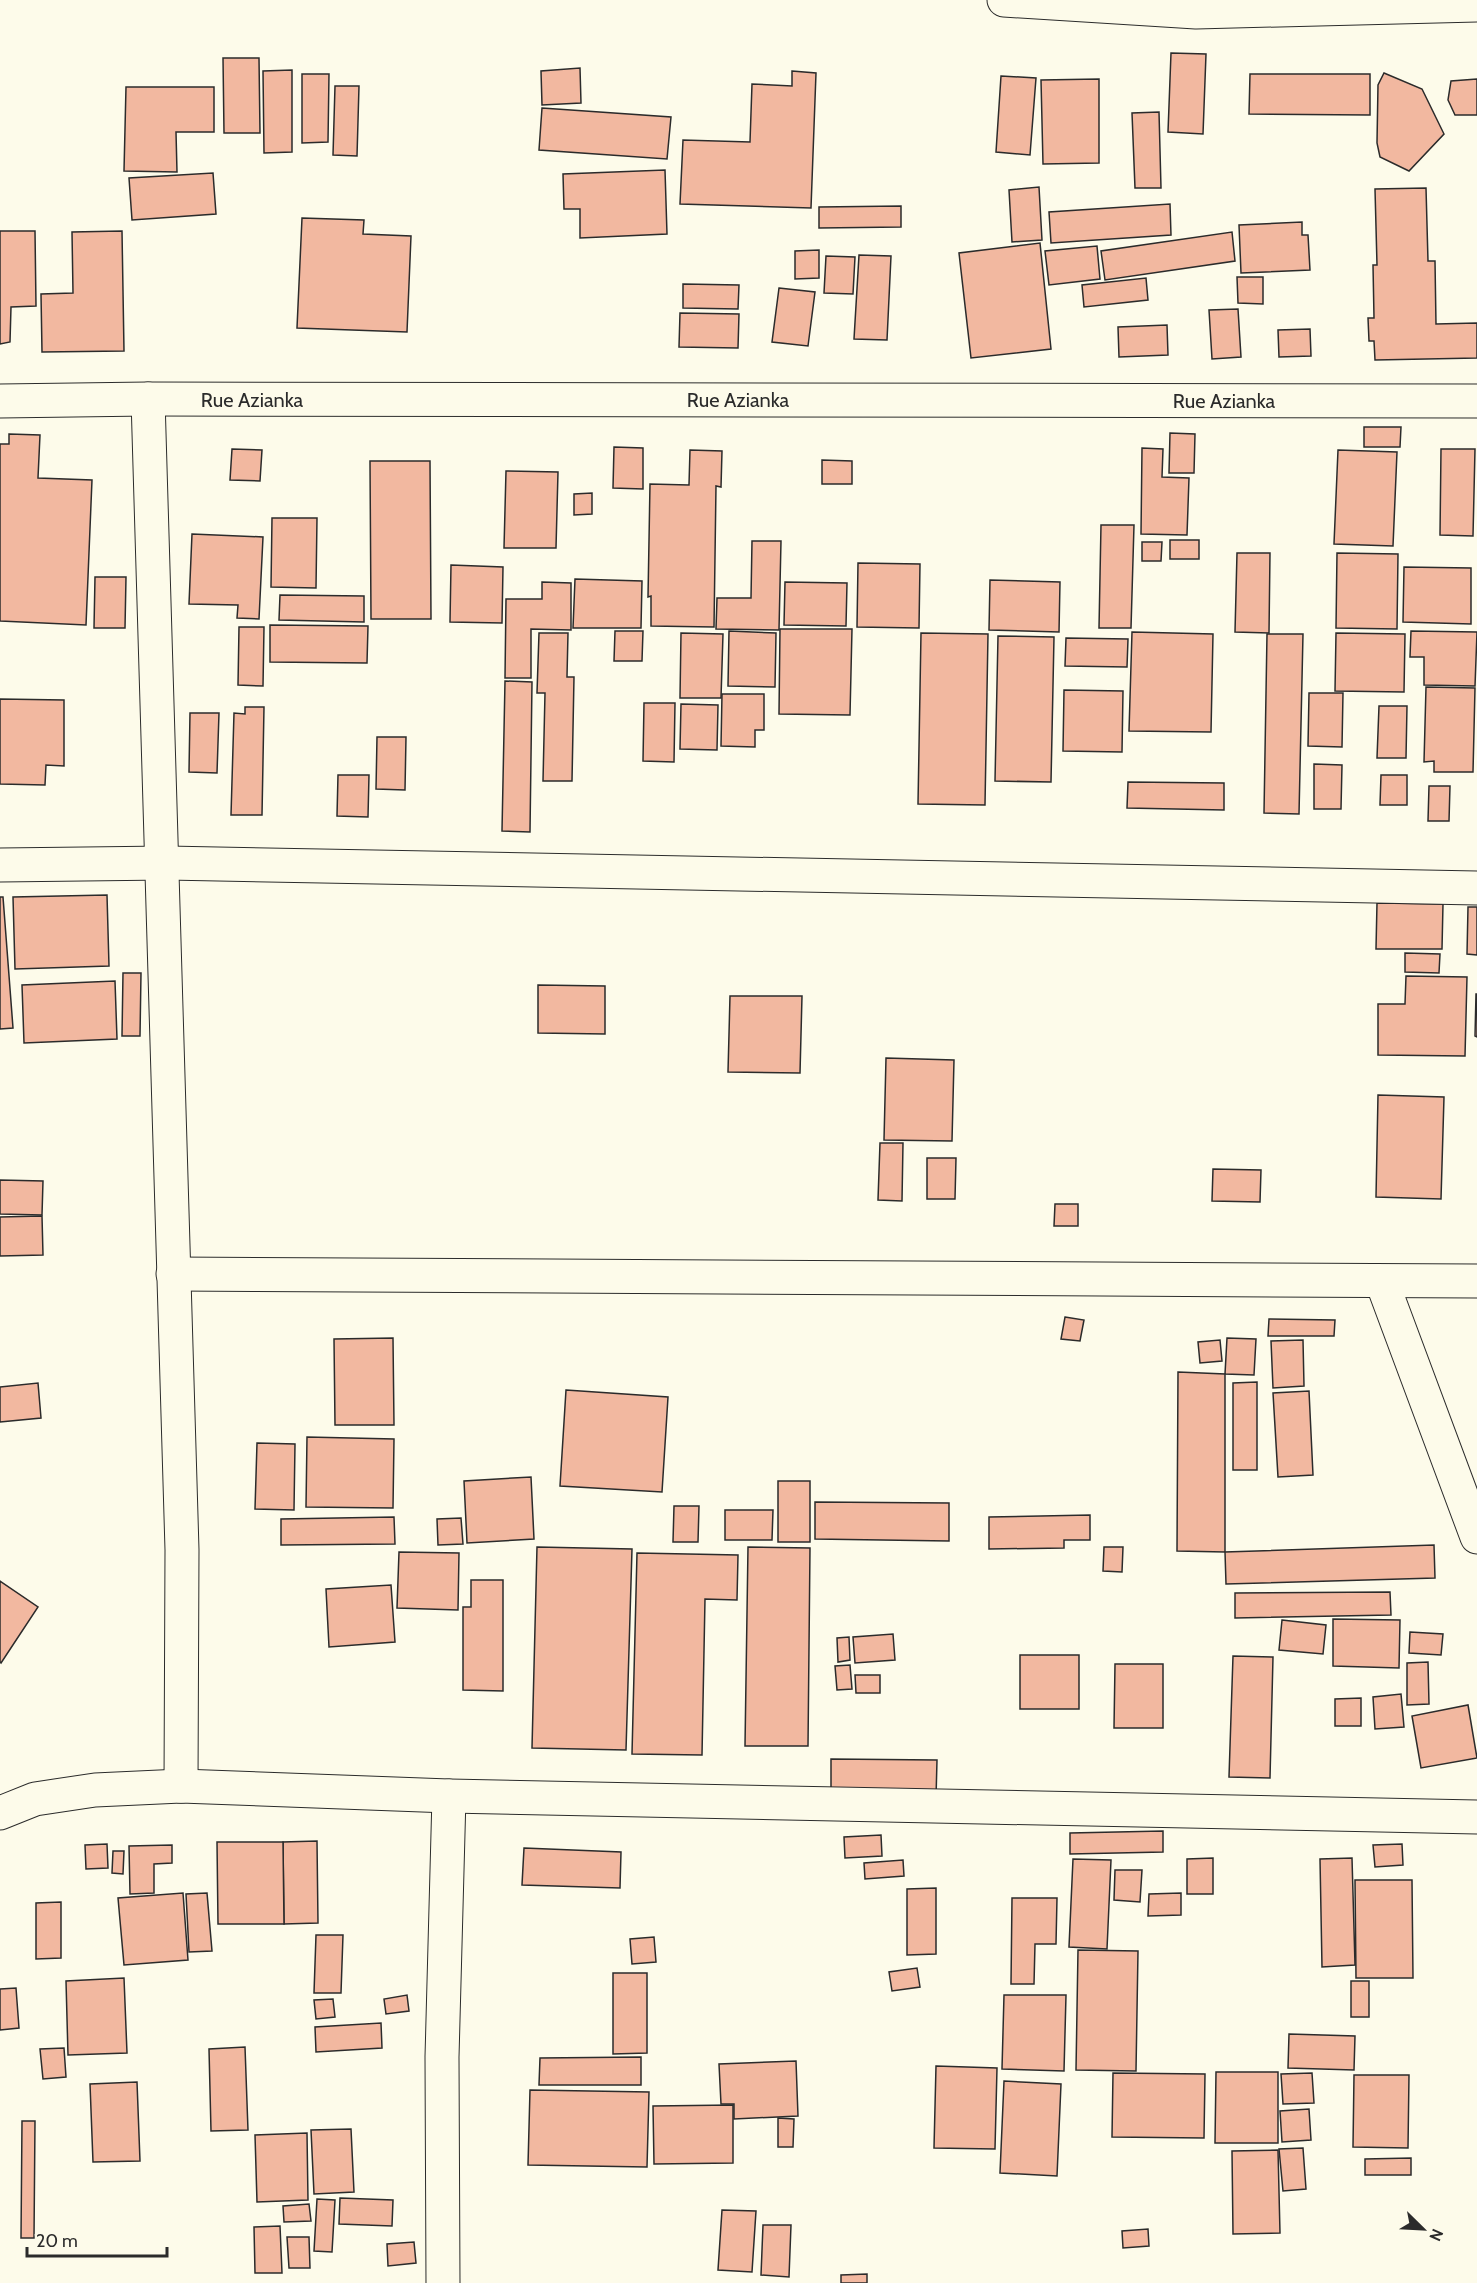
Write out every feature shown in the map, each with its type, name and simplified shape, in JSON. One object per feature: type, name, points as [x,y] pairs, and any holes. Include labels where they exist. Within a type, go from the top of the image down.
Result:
[{"type":"street","points":[[1004,0],[1196,12],[1477,5]]},
{"type":"street","points":[[148,399],[182,1550],[181,1786]]},
{"type":"street","name":"Rue Azianka","points":[[0,401],[148,399],[1477,401]]},
{"type":"street","points":[[0,865],[162,863],[1477,888]]},
{"type":"street","points":[[173,1274],[1477,1281]]},
{"type":"street","points":[[1382,1282],[1477,1537]]},
{"type":"street","points":[[0,1813],[35,1799],[95,1790],[181,1786],[449,1796],[1477,1817]]},
{"type":"street","points":[[442,2283],[442,2057],[449,1796]]},
{"type":"building","points":[[1171,53],[1206,54],[1203,134],[1168,132]]},
{"type":"building","points":[[223,58],[259,58],[260,133],[224,133]]},
{"type":"building","points":[[580,68],[581,103],[542,105],[541,71]]},
{"type":"building","points":[[292,70],[292,152],[264,153],[263,71]]},
{"type":"building","points":[[792,71],[816,73],[811,208],[680,204],[683,140],[750,142],[752,84],[792,86]]},
{"type":"building","points":[[1384,73],[1422,89],[1444,134],[1409,171],[1380,157],[1377,143],[1378,85]]},
{"type":"building","points":[[302,74],[329,74],[328,142],[302,143]]},
{"type":"building","points":[[1250,74],[1370,74],[1370,115],[1249,114]]},
{"type":"building","points":[[1001,76],[1036,78],[1030,155],[996,152]]},
{"type":"building","points":[[1099,79],[1099,163],[1043,164],[1041,80]]},
{"type":"building","points":[[1477,79],[1477,115],[1455,115],[1448,100],[1451,81]]},
{"type":"building","points":[[335,86],[359,86],[357,156],[333,155]]},
{"type":"building","points":[[126,87],[214,87],[214,132],[176,132],[177,172],[124,171]]},
{"type":"building","points":[[542,108],[671,117],[667,159],[539,150]]},
{"type":"building","points":[[1159,112],[1161,188],[1135,188],[1132,113]]},
{"type":"building","points":[[665,170],[667,234],[580,238],[580,209],[564,209],[563,174]]},
{"type":"building","points":[[213,173],[216,214],[132,220],[129,178]]},
{"type":"building","points":[[1039,187],[1042,240],[1012,242],[1009,190]]},
{"type":"building","points":[[1426,188],[1428,261],[1435,261],[1436,324],[1477,323],[1477,358],[1375,360],[1374,341],[1369,341],[1368,318],[1374,318],[1373,265],[1377,265],[1375,189]]},
{"type":"building","points":[[1170,204],[1171,235],[1051,243],[1049,212]]},
{"type":"building","points":[[901,206],[901,227],[819,228],[819,207]]},
{"type":"building","points":[[302,218],[364,220],[363,234],[411,236],[407,332],[297,328]]},
{"type":"building","points":[[1302,222],[1302,235],[1308,235],[1310,270],[1241,273],[1239,225]]},
{"type":"building","points":[[0,231],[35,231],[36,306],[11,307],[10,342],[0,344]]},
{"type":"building","points":[[122,231],[124,351],[42,352],[41,294],[73,293],[72,232]]},
{"type":"building","points":[[1232,232],[1235,261],[1105,280],[1101,251]]},
{"type":"building","points":[[1040,243],[1051,349],[971,358],[959,253]]},
{"type":"building","points":[[1097,246],[1100,279],[1049,285],[1045,251]]},
{"type":"building","points":[[819,250],[819,278],[795,279],[795,251]]},
{"type":"building","points":[[859,255],[891,256],[887,340],[854,339]]},
{"type":"building","points":[[826,256],[855,257],[853,294],[824,293]]},
{"type":"building","points":[[1237,277],[1263,277],[1263,304],[1238,303]]},
{"type":"building","points":[[1146,278],[1148,300],[1084,307],[1082,285]]},
{"type":"building","points":[[683,284],[739,285],[738,309],[683,308]]},
{"type":"building","points":[[779,288],[815,292],[808,346],[772,342]]},
{"type":"building","points":[[1238,309],[1241,357],[1212,359],[1209,310]]},
{"type":"building","points":[[680,313],[739,314],[738,348],[679,347]]},
{"type":"building","points":[[1167,325],[1168,355],[1119,357],[1118,327]]},
{"type":"building","points":[[1310,329],[1311,356],[1279,357],[1278,330]]},
{"type":"building","points":[[1364,427],[1401,427],[1400,447],[1364,447]]},
{"type":"building","points":[[1170,433],[1195,434],[1194,473],[1169,473]]},
{"type":"building","points":[[9,434],[40,435],[38,478],[92,480],[86,625],[0,621],[0,444],[9,444]]},
{"type":"building","points":[[614,447],[643,448],[643,489],[613,488]]},
{"type":"building","points":[[1142,448],[1163,449],[1162,477],[1189,478],[1187,535],[1141,534]]},
{"type":"building","points":[[232,449],[262,450],[260,481],[230,480]]},
{"type":"building","points":[[1441,449],[1475,449],[1473,536],[1440,535]]},
{"type":"building","points":[[690,450],[722,451],[721,487],[716,486],[714,627],[651,626],[651,596],[648,597],[650,484],[689,485]]},
{"type":"building","points":[[1338,450],[1397,452],[1393,546],[1334,544]]},
{"type":"building","points":[[822,460],[852,461],[852,484],[822,484]]},
{"type":"building","points":[[370,461],[430,461],[431,619],[371,619]]},
{"type":"building","points":[[506,471],[558,472],[556,548],[504,548]]},
{"type":"building","points":[[592,493],[592,514],[574,515],[574,494]]},
{"type":"building","points":[[272,518],[317,518],[316,588],[271,587]]},
{"type":"building","points":[[1101,525],[1134,525],[1131,628],[1099,628]]},
{"type":"building","points":[[192,534],[263,537],[259,619],[237,618],[238,605],[189,604]]},
{"type":"building","points":[[1170,540],[1199,540],[1199,559],[1170,559]]},
{"type":"building","points":[[752,541],[781,541],[779,630],[716,629],[717,598],[751,598]]},
{"type":"building","points":[[1142,542],[1162,542],[1161,561],[1142,561]]},
{"type":"building","points":[[1237,553],[1270,553],[1269,633],[1235,632]]},
{"type":"building","points":[[1337,553],[1398,554],[1397,629],[1336,628]]},
{"type":"building","points":[[858,563],[920,564],[919,628],[857,627]]},
{"type":"building","points":[[451,565],[503,567],[502,623],[450,622]]},
{"type":"building","points":[[1404,567],[1471,568],[1471,624],[1403,622]]},
{"type":"building","points":[[95,577],[126,577],[125,628],[94,628]]},
{"type":"building","points":[[575,579],[642,581],[641,628],[573,628]]},
{"type":"building","points":[[990,580],[1060,582],[1059,632],[989,630]]},
{"type":"building","points":[[542,582],[571,583],[571,630],[531,629],[531,678],[505,678],[506,599],[542,599]]},
{"type":"building","points":[[785,582],[847,583],[846,626],[784,625]]},
{"type":"building","points":[[280,595],[364,596],[364,622],[279,620]]},
{"type":"building","points":[[270,625],[368,626],[367,663],[270,662]]},
{"type":"building","points":[[239,627],[264,627],[263,686],[238,685]]},
{"type":"building","points":[[780,629],[852,629],[850,715],[779,714]]},
{"type":"building","points":[[615,631],[643,631],[642,661],[614,661]]},
{"type":"building","points":[[729,631],[776,633],[775,687],[728,686]]},
{"type":"building","points":[[1411,631],[1477,632],[1475,686],[1424,685],[1424,657],[1410,657]]},
{"type":"building","points":[[1132,632],[1213,634],[1211,732],[1129,731]]},
{"type":"building","points":[[539,633],[568,633],[567,677],[574,677],[572,781],[543,781],[545,693],[537,693]]},
{"type":"building","points":[[681,633],[723,634],[721,698],[680,698]]},
{"type":"building","points":[[921,633],[988,634],[985,805],[918,804]]},
{"type":"building","points":[[1336,633],[1405,634],[1404,692],[1335,691]]},
{"type":"building","points":[[1267,634],[1303,634],[1299,814],[1264,813]]},
{"type":"building","points":[[998,636],[1054,637],[1051,782],[995,781]]},
{"type":"building","points":[[1066,638],[1128,639],[1127,667],[1065,666]]},
{"type":"building","points":[[505,681],[532,682],[530,832],[502,831]]},
{"type":"building","points":[[1426,687],[1475,688],[1473,772],[1434,772],[1434,761],[1424,762]]},
{"type":"building","points":[[1064,690],[1123,691],[1122,752],[1063,751]]},
{"type":"building","points":[[1309,693],[1343,693],[1342,747],[1308,746]]},
{"type":"building","points":[[722,694],[764,694],[764,730],[755,730],[755,747],[721,746]]},
{"type":"building","points":[[0,699],[64,700],[64,766],[46,765],[45,785],[0,784]]},
{"type":"building","points":[[644,703],[675,703],[674,762],[643,761]]},
{"type":"building","points":[[681,704],[718,705],[717,750],[680,749]]},
{"type":"building","points":[[1379,706],[1407,706],[1406,758],[1377,758]]},
{"type":"building","points":[[245,707],[264,707],[262,815],[231,815],[234,713],[245,714]]},
{"type":"building","points":[[190,713],[219,713],[217,773],[189,772]]},
{"type":"building","points":[[377,737],[406,737],[405,790],[376,789]]},
{"type":"building","points":[[1314,764],[1342,765],[1341,809],[1314,809]]},
{"type":"building","points":[[338,775],[369,775],[368,817],[337,816]]},
{"type":"building","points":[[1381,775],[1407,775],[1407,805],[1380,805]]},
{"type":"building","points":[[1128,782],[1224,783],[1224,810],[1127,808]]},
{"type":"building","points":[[1429,786],[1450,786],[1449,821],[1428,821]]},
{"type":"building","points":[[107,895],[109,966],[15,969],[13,897]]},
{"type":"building","points":[[0,897],[3,897],[13,1028],[0,1029]]},
{"type":"building","points":[[1377,903],[1443,904],[1442,949],[1376,949]]},
{"type":"building","points":[[1468,907],[1477,907],[1477,955],[1467,954]]},
{"type":"building","points":[[1405,953],[1440,954],[1439,973],[1405,972]]},
{"type":"building","points":[[123,973],[141,973],[140,1036],[122,1036]]},
{"type":"building","points":[[1406,976],[1467,977],[1465,1056],[1378,1055],[1378,1004],[1405,1004]]},
{"type":"building","points":[[115,981],[117,1039],[24,1043],[22,985]]},
{"type":"building","points":[[538,985],[605,986],[605,1034],[538,1033]]},
{"type":"building","points":[[1477,994],[1477,1037],[1475,1036]]},
{"type":"building","points":[[730,996],[802,996],[800,1073],[728,1072]]},
{"type":"building","points":[[886,1058],[954,1060],[952,1141],[884,1140]]},
{"type":"building","points":[[1378,1095],[1444,1097],[1441,1199],[1376,1197]]},
{"type":"building","points":[[880,1143],[903,1143],[902,1201],[878,1200]]},
{"type":"building","points":[[927,1158],[956,1158],[955,1199],[927,1199]]},
{"type":"building","points":[[1213,1169],[1261,1170],[1260,1202],[1212,1201]]},
{"type":"building","points":[[0,1180],[43,1181],[42,1215],[0,1214]]},
{"type":"building","points":[[1055,1204],[1078,1204],[1078,1226],[1054,1226]]},
{"type":"building","points":[[42,1216],[43,1255],[0,1256],[0,1217]]},
{"type":"building","points":[[1065,1317],[1084,1320],[1080,1341],[1061,1339]]},
{"type":"building","points":[[1269,1319],[1335,1320],[1334,1336],[1268,1336]]},
{"type":"building","points":[[393,1338],[394,1425],[335,1425],[334,1339]]},
{"type":"building","points":[[1227,1338],[1256,1339],[1254,1375],[1225,1374]]},
{"type":"building","points":[[1220,1340],[1222,1361],[1200,1363],[1198,1342]]},
{"type":"building","points":[[1303,1340],[1304,1386],[1273,1388],[1271,1341]]},
{"type":"building","points":[[1178,1372],[1225,1374],[1225,1552],[1177,1551]]},
{"type":"building","points":[[1257,1382],[1257,1470],[1233,1470],[1233,1383]]},
{"type":"building","points":[[38,1383],[41,1418],[0,1422],[0,1387]]},
{"type":"building","points":[[566,1390],[668,1397],[662,1492],[560,1486]]},
{"type":"building","points":[[1309,1391],[1313,1475],[1278,1477],[1273,1393]]},
{"type":"building","points":[[307,1437],[394,1439],[393,1508],[306,1507]]},
{"type":"building","points":[[257,1443],[295,1444],[294,1510],[255,1509]]},
{"type":"building","points":[[531,1477],[534,1539],[467,1543],[464,1481]]},
{"type":"building","points":[[778,1481],[810,1481],[810,1542],[778,1542]]},
{"type":"building","points":[[815,1502],[949,1503],[949,1541],[815,1539]]},
{"type":"building","points":[[674,1506],[699,1506],[698,1542],[673,1542]]},
{"type":"building","points":[[725,1510],[773,1510],[772,1540],[725,1540]]},
{"type":"building","points":[[1090,1515],[1090,1540],[1064,1540],[1064,1548],[989,1549],[989,1517]]},
{"type":"building","points":[[394,1517],[395,1544],[281,1545],[281,1519]]},
{"type":"building","points":[[461,1518],[463,1544],[438,1545],[437,1519]]},
{"type":"building","points":[[1434,1545],[1435,1578],[1226,1584],[1225,1552]]},
{"type":"building","points":[[537,1547],[632,1549],[626,1750],[532,1748]]},
{"type":"building","points":[[748,1547],[810,1548],[808,1746],[745,1746]]},
{"type":"building","points":[[1104,1547],[1123,1547],[1122,1572],[1103,1571]]},
{"type":"building","points":[[399,1552],[459,1553],[458,1610],[397,1608]]},
{"type":"building","points":[[637,1553],[738,1555],[737,1600],[705,1599],[702,1755],[632,1754]]},
{"type":"building","points":[[471,1580],[503,1580],[503,1691],[463,1690],[463,1607],[471,1607]]},
{"type":"building","points":[[0,1581],[38,1607],[1,1663],[0,1662]]},
{"type":"building","points":[[391,1585],[395,1642],[329,1647],[326,1589]]},
{"type":"building","points":[[1390,1592],[1391,1615],[1235,1618],[1235,1593]]},
{"type":"building","points":[[1333,1619],[1400,1620],[1399,1668],[1333,1666]]},
{"type":"building","points":[[1282,1620],[1326,1625],[1323,1654],[1279,1650]]},
{"type":"building","points":[[1410,1632],[1443,1634],[1441,1655],[1409,1653]]},
{"type":"building","points":[[893,1634],[895,1660],[855,1663],[853,1637]]},
{"type":"building","points":[[849,1637],[850,1660],[838,1662],[837,1638]]},
{"type":"building","points":[[1020,1655],[1079,1655],[1079,1709],[1020,1709]]},
{"type":"building","points":[[1233,1656],[1273,1657],[1270,1778],[1229,1777]]},
{"type":"building","points":[[1428,1662],[1429,1704],[1407,1705],[1407,1663]]},
{"type":"building","points":[[1115,1664],[1163,1664],[1163,1728],[1114,1728]]},
{"type":"building","points":[[850,1665],[852,1689],[837,1690],[835,1666]]},
{"type":"building","points":[[855,1675],[880,1675],[880,1693],[856,1693]]},
{"type":"building","points":[[1401,1694],[1404,1727],[1375,1729],[1373,1697]]},
{"type":"building","points":[[1361,1698],[1361,1726],[1335,1726],[1335,1699]]},
{"type":"building","points":[[1468,1705],[1477,1758],[1421,1768],[1412,1716]]},
{"type":"building","points":[[831,1759],[937,1760],[936,1798],[831,1797]]},
{"type":"building","points":[[1163,1831],[1163,1852],[1070,1854],[1070,1833]]},
{"type":"building","points":[[881,1835],[882,1856],[845,1858],[844,1837]]},
{"type":"building","points":[[317,1841],[318,1923],[284,1924],[283,1842]]},
{"type":"building","points":[[217,1842],[283,1842],[284,1924],[218,1924]]},
{"type":"building","points":[[107,1844],[108,1868],[86,1869],[85,1845]]},
{"type":"building","points":[[1402,1844],[1403,1865],[1375,1867],[1373,1845]]},
{"type":"building","points":[[172,1845],[172,1863],[154,1864],[154,1893],[130,1894],[129,1846]]},
{"type":"building","points":[[524,1848],[621,1852],[620,1888],[522,1885]]},
{"type":"building","points":[[113,1851],[124,1851],[123,1874],[112,1873]]},
{"type":"building","points":[[1213,1858],[1213,1894],[1187,1894],[1187,1859]]},
{"type":"building","points":[[1352,1858],[1355,1965],[1322,1967],[1320,1859]]},
{"type":"building","points":[[1073,1859],[1111,1860],[1107,1949],[1069,1947]]},
{"type":"building","points":[[903,1860],[904,1876],[865,1879],[864,1863]]},
{"type":"building","points":[[1115,1870],[1142,1870],[1140,1902],[1114,1900]]},
{"type":"building","points":[[1355,1880],[1412,1880],[1413,1978],[1356,1978]]},
{"type":"building","points":[[936,1888],[936,1954],[907,1955],[907,1889]]},
{"type":"building","points":[[183,1893],[188,1960],[124,1965],[118,1898]]},
{"type":"building","points":[[207,1893],[212,1951],[189,1952],[186,1894]]},
{"type":"building","points":[[1181,1893],[1181,1915],[1148,1916],[1149,1894]]},
{"type":"building","points":[[1012,1898],[1057,1898],[1056,1944],[1035,1944],[1034,1984],[1011,1984]]},
{"type":"building","points":[[61,1902],[61,1958],[36,1959],[36,1903]]},
{"type":"building","points":[[316,1935],[343,1935],[341,1993],[314,1993]]},
{"type":"building","points":[[654,1937],[656,1962],[632,1964],[630,1939]]},
{"type":"building","points":[[1078,1950],[1138,1951],[1136,2071],[1076,2070]]},
{"type":"building","points":[[917,1968],[920,1987],[892,1991],[889,1972]]},
{"type":"building","points":[[613,1973],[647,1973],[647,2053],[613,2054]]},
{"type":"building","points":[[124,1978],[127,2053],[68,2055],[66,1981]]},
{"type":"building","points":[[1351,1981],[1369,1981],[1369,2017],[1351,2017]]},
{"type":"building","points":[[16,1988],[19,2028],[0,2030],[0,1989]]},
{"type":"building","points":[[407,1995],[409,2011],[386,2014],[384,1999]]},
{"type":"building","points":[[1004,1995],[1066,1995],[1064,2071],[1002,2069]]},
{"type":"building","points":[[333,1999],[335,2017],[316,2019],[314,2000]]},
{"type":"building","points":[[381,2023],[382,2048],[316,2052],[315,2027]]},
{"type":"building","points":[[1289,2034],[1355,2036],[1354,2070],[1288,2068]]},
{"type":"building","points":[[245,2047],[248,2130],[211,2131],[209,2049]]},
{"type":"building","points":[[64,2048],[66,2077],[43,2079],[40,2049]]},
{"type":"building","points":[[641,2057],[641,2085],[539,2085],[540,2058]]},
{"type":"building","points":[[796,2061],[798,2116],[734,2119],[734,2104],[721,2104],[719,2064]]},
{"type":"building","points":[[936,2066],[997,2068],[995,2149],[934,2148]]},
{"type":"building","points":[[1216,2072],[1278,2072],[1278,2143],[1215,2143]]},
{"type":"building","points":[[1113,2073],[1205,2074],[1204,2138],[1112,2137]]},
{"type":"building","points":[[1312,2073],[1314,2103],[1283,2104],[1281,2074]]},
{"type":"building","points":[[1354,2075],[1409,2075],[1408,2148],[1353,2147]]},
{"type":"building","points":[[1004,2081],[1061,2084],[1057,2176],[1000,2173]]},
{"type":"building","points":[[137,2082],[140,2161],[93,2162],[90,2084]]},
{"type":"building","points":[[530,2090],[649,2092],[647,2167],[528,2165]]},
{"type":"building","points":[[733,2105],[733,2163],[654,2164],[653,2106]]},
{"type":"building","points":[[1309,2109],[1311,2140],[1282,2142],[1280,2111]]},
{"type":"building","points":[[778,2118],[794,2119],[793,2147],[778,2147]]},
{"type":"building","points":[[22,2121],[35,2121],[34,2238],[21,2238]]},
{"type":"building","points":[[351,2129],[354,2192],[314,2194],[311,2130]]},
{"type":"building","points":[[307,2133],[308,2200],[257,2202],[255,2135]]},
{"type":"building","points":[[1303,2148],[1306,2189],[1283,2191],[1279,2149]]},
{"type":"building","points":[[1278,2150],[1280,2233],[1233,2234],[1232,2151]]},
{"type":"building","points":[[1411,2158],[1411,2175],[1365,2175],[1365,2159]]},
{"type":"building","points":[[340,2198],[393,2200],[392,2226],[339,2224]]},
{"type":"building","points":[[317,2199],[335,2200],[332,2252],[314,2251]]},
{"type":"building","points":[[309,2204],[311,2221],[284,2222],[283,2206]]},
{"type":"building","points":[[722,2210],[756,2211],[752,2272],[718,2270]]},
{"type":"building","points":[[763,2225],[791,2225],[789,2277],[761,2275]]},
{"type":"building","points":[[280,2226],[282,2273],[255,2273],[254,2227]]},
{"type":"building","points":[[1148,2229],[1149,2246],[1123,2248],[1122,2231]]},
{"type":"building","points":[[287,2237],[309,2237],[310,2268],[289,2268]]},
{"type":"building","points":[[414,2242],[416,2263],[388,2266],[387,2244]]},
{"type":"building","points":[[867,2274],[867,2283],[841,2283],[841,2275]]}]
